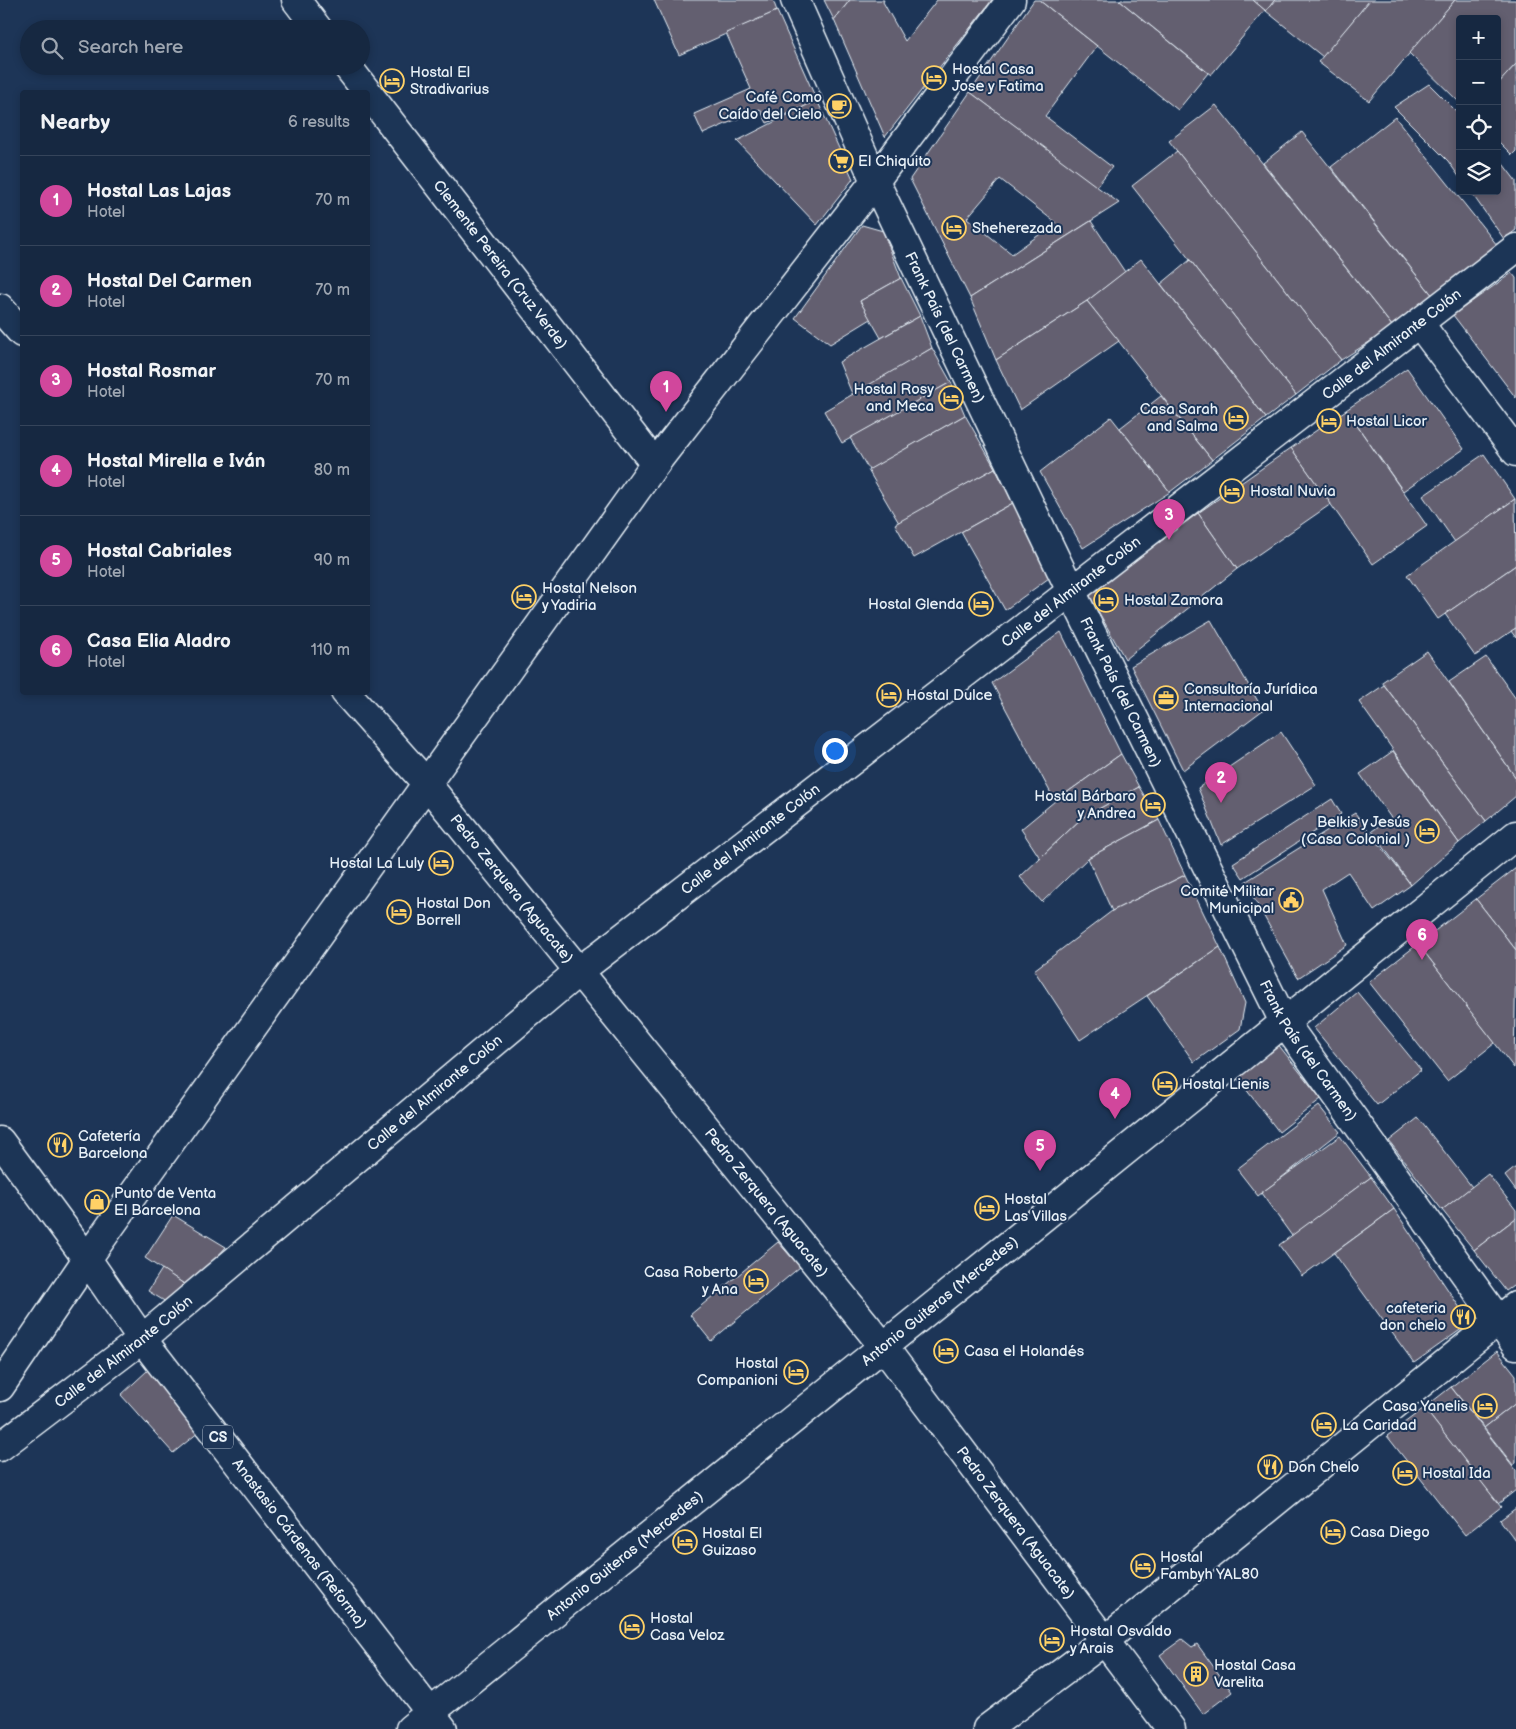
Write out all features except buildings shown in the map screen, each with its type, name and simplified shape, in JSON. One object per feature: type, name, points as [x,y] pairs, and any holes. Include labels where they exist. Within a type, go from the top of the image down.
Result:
[{"type":"street","points":[[296,0],[311,20]]},
{"type":"street","name":"Frank País (del Carmen)","points":[[795,0],[875,181],[1071,591],[1284,1022],[1506,1313],[1516,1345]]},
{"type":"street","points":[[0,1387],[87,1259],[655,464],[875,181],[1011,0]]},
{"type":"street","name":"Clemente Pereira (Cruz Verde)","points":[[355,75],[367,90]]},
{"type":"street","name":"Clemente Pereira (Cruz Verde)","points":[[370,95],[655,464]]},
{"type":"street","name":"Calle del Almirante Colón","points":[[0,1446],[142,1339],[578,972],[1516,248]]},
{"type":"street","points":[[0,308],[20,331]]},
{"type":"street","points":[[1419,322],[1516,452]]},
{"type":"street","name":"Pedro Zerquera (Aguacate)","points":[[347,695],[427,784],[883,1346],[1170,1729]]},
{"type":"street","name":"Antonio Guiteras (Mercedes)","points":[[410,1729],[437,1720],[883,1346],[1516,835]]},
{"type":"street","name":"Anastasio Cárdenas (Reforma)","points":[[0,1141],[87,1259],[142,1339],[437,1720]]},
{"type":"street","points":[[987,1729],[1104,1641],[1506,1313]]},
{"type":"place","name":"Hostal Casa Jose y Fatima","points":[[934,78]]},
{"type":"place","name":"Hostal El Stradivarius","points":[[392,81]]},
{"type":"place","name":"Café Como Caído del Cielo","points":[[839,106]]},
{"type":"place","name":"El Chiquito","points":[[841,161]]},
{"type":"place","name":"Sheherezada","points":[[954,228]]},
{"type":"place","name":"Hostal Rosy and Meca","points":[[951,398]]},
{"type":"place","name":"Hostal Las Lajas","points":[[666,412]]},
{"type":"place","name":"Casa Sarah and Salma","points":[[1236,418]]},
{"type":"place","name":"Hostal Licor","points":[[1329,421]]},
{"type":"place","name":"Hostal Nuvia","points":[[1232,491]]},
{"type":"place","name":"Hostal Rosmar","points":[[1169,540]]},
{"type":"place","name":"Hostal Nelson y Yadiria","points":[[524,597]]},
{"type":"place","name":"Hostal Zamora","points":[[1106,600]]},
{"type":"place","name":"Hostal Glenda","points":[[981,604]]},
{"type":"place","name":"Hostal Dulce","points":[[889,695]]},
{"type":"place","name":"Consultoría Jurídica Internacional","points":[[1166,698]]},
{"type":"place","name":"Hostal Del Carmen","points":[[1221,803]]},
{"type":"place","name":"Hostal Bárbaro y Andrea","points":[[1153,805]]},
{"type":"place","name":"Belkis y Jesús (Casa Colonial )","points":[[1427,831]]},
{"type":"place","name":"Hostal La Luly","points":[[441,863]]},
{"type":"place","name":"Comité Militar Municipal","points":[[1291,900]]},
{"type":"place","name":"Hostal Don Borrell","points":[[399,912]]},
{"type":"place","name":"Casa Elia Aladro","points":[[1422,960]]},
{"type":"place","name":"Hostal Lienis","points":[[1165,1084]]},
{"type":"place","name":"Hostal Mirella e Iván","points":[[1115,1119]]},
{"type":"place","name":"Cafetería Barcelona","points":[[60,1145]]},
{"type":"place","name":"Hostal Cabriales","points":[[1040,1171]]},
{"type":"place","name":"Punto de Venta El Barcelona","points":[[97,1202]]},
{"type":"place","name":"Hostal Las Villas","points":[[987,1208]]},
{"type":"place","name":"Casa Roberto y Ana","points":[[756,1281]]},
{"type":"place","name":"cafeteria don chelo","points":[[1463,1317]]},
{"type":"place","name":"Casa el Holandés","points":[[946,1351]]},
{"type":"place","name":"Hostal Companioni","points":[[796,1372]]},
{"type":"place","name":"Casa Yanelis","points":[[1485,1406]]},
{"type":"place","name":"La Caridad","points":[[1324,1425]]},
{"type":"place","name":"Don Chelo","points":[[1270,1467]]},
{"type":"place","name":"Hostal Ida","points":[[1405,1473]]},
{"type":"place","name":"Casa Diego","points":[[1333,1532]]},
{"type":"place","name":"Hostal El Guizaso","points":[[685,1542]]},
{"type":"place","name":"Hostal Fambyh YAL80","points":[[1143,1566]]},
{"type":"place","name":"Hostal Casa Veloz","points":[[632,1627]]},
{"type":"place","name":"Hostal Osvaldo y Arais","points":[[1052,1640]]},
{"type":"place","name":"Hostal Casa Varelita","points":[[1196,1674]]}]
